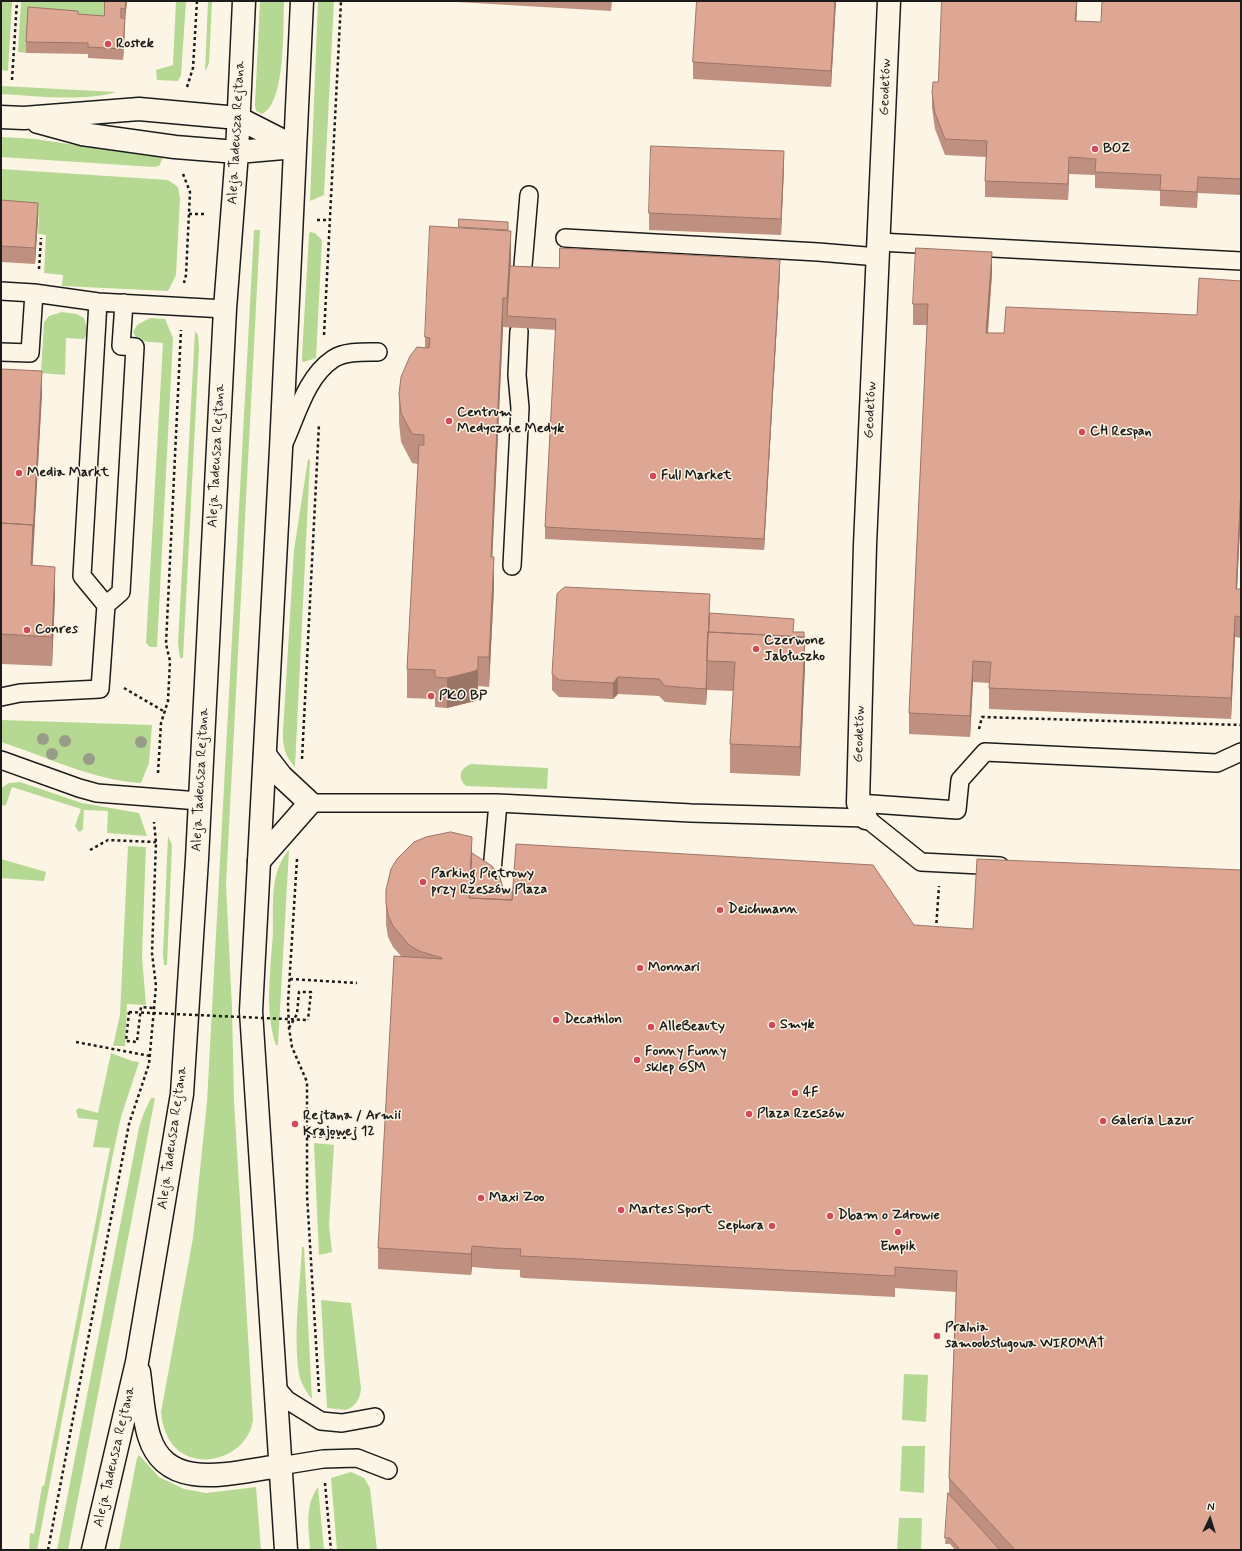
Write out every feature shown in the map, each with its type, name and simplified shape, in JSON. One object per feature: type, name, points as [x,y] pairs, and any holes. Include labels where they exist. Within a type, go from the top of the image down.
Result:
[{"type":"main road","name":"Aleja Tadeusza Rejtana","points":[[93,1550],[137,1362],[182,1094],[200,801],[225,309],[237,152],[244,1]]},
{"type":"main road","points":[[286,1550],[251,1011],[281,449],[302,1]]},
{"type":"main road","name":"Geodetów","points":[[862,811],[866,545],[889,1]]},
{"type":"main road","points":[[1,117],[24,118],[139,109],[238,118],[295,147]]},
{"type":"main road","points":[[24,118],[82,134],[175,147],[237,152],[295,147]]},
{"type":"main road","points":[[259,862],[310,803],[281,776],[265,755]]},
{"type":"main road","points":[[137,1362],[149,1435],[154,1450],[164,1462],[180,1471],[198,1475],[226,1474],[280,1466]]},
{"type":"lane","points":[[522,277],[529,194]]},
{"type":"lane","points":[[565,238],[818,252],[878,249],[1241,261]]},
{"type":"lane","points":[[1,291],[98,302],[225,309]]},
{"type":"lane","points":[[1,352],[30,354],[36,294]]},
{"type":"lane","points":[[1,697],[20,693],[100,689],[106,605],[82,576],[98,302]]},
{"type":"lane","points":[[106,605],[121,592],[134,347],[121,346],[124,303]]},
{"type":"lane","points":[[512,566],[520,408],[517,375],[519,331]]},
{"type":"lane","points":[[281,449],[312,381],[322,369],[334,358],[353,353],[378,352]]},
{"type":"lane","points":[[310,803],[498,803],[691,813],[957,810],[960,780],[985,752],[1218,763],[1241,752]]},
{"type":"lane","points":[[1,760],[79,788],[97,792],[200,801]]},
{"type":"lane","points":[[492,871],[498,803]]},
{"type":"lane","points":[[862,811],[921,862],[1015,866]]},
{"type":"lane","points":[[275,1386],[287,1400],[321,1421],[342,1423],[375,1417]]},
{"type":"lane","points":[[280,1466],[323,1459],[357,1458],[388,1470]]},
{"type":"path","points":[[12,80],[17,1]]},
{"type":"path","points":[[186,89],[193,68],[197,1]]},
{"type":"path","points":[[324,337],[341,1]]},
{"type":"path","points":[[182,167],[190,192],[186,275],[183,286]]},
{"type":"path","points":[[36,294],[41,238]]},
{"type":"path","points":[[157,776],[161,724],[168,701],[170,661],[166,644],[182,339],[180,327]]},
{"type":"path","points":[[302,760],[320,417]]},
{"type":"path","points":[[101,674],[165,712]]},
{"type":"path","points":[[48,1550],[129,1124],[149,1064],[156,986],[152,953],[156,842],[154,820]]},
{"type":"path","points":[[90,850],[108,840],[156,842]]},
{"type":"path","points":[[297,855],[290,979],[289,1028],[292,1047],[307,1082],[307,1195],[321,1421]]},
{"type":"path","points":[[290,979],[357,983]]},
{"type":"path","points":[[154,1008],[141,1007],[138,1042],[126,1041],[129,1012],[308,1020],[311,992],[299,992],[297,1014],[289,1028]]},
{"type":"path","points":[[76,1042],[150,1056]]},
{"type":"path","points":[[307,1136],[349,1138]]},
{"type":"path","points":[[323,1459],[331,1550]]},
{"type":"green space","points":[[1,1],[12,1],[8,71],[1,70]]},
{"type":"green space","points":[[21,1],[106,1],[104,27],[29,18],[26,53],[18,52]]},
{"type":"green space","points":[[176,1],[186,1],[181,75],[178,81],[157,80],[156,70],[173,65]]},
{"type":"green space","points":[[208,1],[212,1],[209,63],[205,72]]},
{"type":"green space","points":[[260,1],[284,1],[282,63],[279,80],[270,107],[262,114],[256,111],[255,105]]},
{"type":"green space","points":[[318,1],[334,1],[324,195],[310,201]]},
{"type":"green space","points":[[1,86],[117,92],[74,98],[44,97],[1,94]]},
{"type":"green space","points":[[1,137],[35,139],[163,158],[159,166],[154,167],[1,157]]},
{"type":"green space","points":[[1,169],[168,180],[178,187],[180,199],[176,275],[168,291],[62,286],[63,275],[44,273],[46,235],[38,234],[39,217],[1,215]]},
{"type":"green space","points":[[254,230],[260,230],[226,885],[232,1008],[234,1101],[253,1420],[249,1433],[242,1444],[232,1452],[220,1457],[207,1459],[194,1458],[182,1453],[172,1444],[164,1428],[161,1412],[193,1238],[207,1102]]},
{"type":"green space","points":[[310,232],[315,233],[322,240],[316,358],[304,362],[302,361],[302,356]]},
{"type":"green space","points":[[62,312],[77,314],[84,318],[88,332],[84,339],[66,338],[65,375],[41,373],[44,322],[49,316]]},
{"type":"green space","points":[[150,318],[165,319],[173,338],[157,647],[150,647],[146,643],[163,343],[138,341],[133,332],[137,325]]},
{"type":"green space","points":[[195,331],[198,335],[199,348],[183,658],[180,658],[178,643]]},
{"type":"green space","points":[[308,459],[310,460],[295,767],[285,750],[283,731],[294,550]]},
{"type":"green space","points":[[1,720],[152,725],[149,763],[141,783],[123,781],[88,773],[1,742]]},
{"type":"green space","points":[[471,764],[548,768],[547,789],[466,786],[461,780],[461,774],[464,768]]},
{"type":"green space","points":[[20,782],[82,803],[139,813],[147,836],[107,833],[108,811],[84,810],[83,829],[80,832],[75,826],[81,809],[12,787],[6,805],[1,806],[1,788],[9,783]]},
{"type":"green space","points":[[168,836],[172,845],[167,965],[164,965],[163,954]]},
{"type":"green space","points":[[128,846],[146,847],[142,956],[146,1005],[127,1004],[125,1046],[113,1046],[120,1015]]},
{"type":"green space","points":[[289,850],[278,1045],[276,1045],[272,1032],[269,1004],[273,932],[273,893],[278,868]]},
{"type":"green space","points":[[1,859],[46,872],[44,881],[1,878]]},
{"type":"green space","points":[[111,1053],[139,1062],[121,1117],[114,1149],[37,1550],[29,1550],[30,1533],[34,1534],[42,1486],[44,1486],[110,1148],[93,1147],[98,1120],[78,1118],[76,1110],[79,1108],[98,1113]]},
{"type":"green space","points":[[151,1098],[155,1098],[68,1550],[57,1550],[139,1128]]},
{"type":"green space","points":[[314,1143],[334,1145],[329,1225],[332,1252],[319,1255]]},
{"type":"green space","points":[[302,1247],[304,1247],[312,1399],[301,1381],[297,1358],[297,1327]]},
{"type":"green space","points":[[321,1300],[351,1303],[361,1389],[357,1402],[346,1410],[327,1408]]},
{"type":"green space","points":[[904,1374],[928,1375],[926,1422],[902,1420]]},
{"type":"green space","points":[[902,1446],[925,1446],[924,1493],[900,1491]]},
{"type":"green space","points":[[139,1455],[159,1477],[184,1489],[206,1493],[256,1487],[261,1550],[119,1550],[137,1458]]},
{"type":"green space","points":[[351,1472],[364,1478],[370,1488],[377,1550],[337,1550],[331,1478]]},
{"type":"green space","points":[[318,1487],[324,1550],[310,1550],[308,1517],[311,1502]]},
{"type":"green space","points":[[899,1518],[922,1518],[921,1550],[897,1550]]},
{"type":"building","points":[[105,1],[126,1],[125,9],[121,8],[121,18],[125,18],[123,49],[88,47],[88,43],[26,42],[28,7],[78,11],[78,14],[104,16]]},
{"type":"building","points":[[697,1],[835,1],[831,71],[693,62]]},
{"type":"building","points":[[942,1],[1077,1],[1075,21],[1101,22],[1102,1],[1241,1],[1241,179],[1198,177],[1197,192],[1160,190],[1161,175],[1095,172],[1096,159],[1069,157],[1068,184],[985,181],[987,141],[945,139],[935,113],[932,92],[933,82],[938,82]]},
{"type":"building","points":[[651,146],[784,151],[781,219],[649,213]]},
{"type":"building","points":[[1,200],[38,203],[35,248],[1,246]]},
{"type":"building","points":[[459,219],[508,222],[508,230],[459,227]]},
{"type":"building","name":"Centrum Medyczne Medyk","points":[[430,226],[511,231],[507,298],[503,298],[491,557],[494,557],[489,657],[478,657],[478,669],[475,671],[447,678],[435,677],[435,670],[407,669],[419,445],[424,445],[424,435],[412,434],[401,413],[399,394],[401,377],[410,356],[417,347],[429,348],[430,338],[425,337]]},
{"type":"building","points":[[560,248],[780,260],[764,539],[545,527],[556,319],[507,316],[510,266],[559,268]]},
{"type":"building","name":"CH Respan","points":[[916,248],[992,252],[986,333],[1004,333],[1006,307],[1197,315],[1199,278],[1241,281],[1241,486],[1236,589],[1241,589],[1241,617],[1235,616],[1231,698],[989,688],[991,662],[973,661],[970,716],[909,713],[928,304],[913,304]]},
{"type":"building","name":"Media Markt","points":[[1,369],[42,371],[33,533],[33,525],[1,523]]},
{"type":"building","name":"Conres","points":[[1,523],[33,525],[31,565],[55,567],[52,637],[1,634]]},
{"type":"building","points":[[565,587],[710,594],[706,689],[665,686],[659,679],[618,677],[613,683],[559,680],[552,674],[557,594]]},
{"type":"building","points":[[710,613],[794,619],[793,632],[804,632],[804,637],[709,632]]},
{"type":"building","points":[[708,632],[805,637],[800,747],[730,744],[735,662],[707,661]]},
{"type":"building","points":[[451,832],[472,837],[469,898],[512,900],[516,844],[873,865],[914,925],[973,929],[977,859],[1241,870],[1241,1550],[1015,1550],[949,1478],[957,1271],[895,1267],[895,1276],[520,1256],[521,1249],[472,1246],[471,1254],[378,1248],[394,956],[442,959],[419,951],[409,945],[393,926],[388,915],[386,890],[391,869],[397,859],[414,842],[426,837]]},
{"type":"building","points":[[472,853],[492,866],[500,878],[504,891],[513,892],[512,900],[470,898]]},
{"type":"building","points":[[948,1493],[1000,1550],[960,1550],[950,1538],[945,1538]]},
{"type":"place","name":"Rostek","points":[[108,44]]},
{"type":"place","name":"BOZ","points":[[1095,149]]},
{"type":"place","name":"Centrum Medyczne Medyk","points":[[449,421]]},
{"type":"place","name":"CH Respan","points":[[1082,432]]},
{"type":"place","name":"Media Markt","points":[[19,473]]},
{"type":"place","name":"Full Market","points":[[653,476]]},
{"type":"place","name":"Conres","points":[[27,630]]},
{"type":"place","name":"Czerwone Jabłuszko","points":[[756,649]]},
{"type":"place","name":"PKO BP","points":[[431,696]]},
{"type":"place","name":"Parking Piętrowy przy Rzeszów Plaza","points":[[423,882]]},
{"type":"place","name":"Deichmann","points":[[720,910]]},
{"type":"place","name":"Monnari","points":[[640,968]]},
{"type":"place","name":"Decathlon","points":[[556,1020]]},
{"type":"place","name":"Smyk","points":[[772,1025]]},
{"type":"place","name":"AlleBeauty","points":[[651,1027]]},
{"type":"place","name":"Fonny Funny sklep GSM","points":[[637,1060]]},
{"type":"place","name":"4F","points":[[795,1093]]},
{"type":"place","name":"Plaza Rzeszów","points":[[749,1114]]},
{"type":"place","name":"Galeria Lazur","points":[[1103,1121]]},
{"type":"place","name":"Rejtana / Armii Krajowej 12","points":[[295,1124]]},
{"type":"place","name":"Maxi Zoo","points":[[481,1198]]},
{"type":"place","name":"Martes Sport","points":[[621,1210]]},
{"type":"place","name":"Dbam o Zdrowie","points":[[830,1216]]},
{"type":"place","name":"Sephora","points":[[772,1226]]},
{"type":"place","name":"Empik","points":[[898,1232]]},
{"type":"place","name":"Pralnia samoobsługowa WIROMAT","points":[[937,1336]]}]
